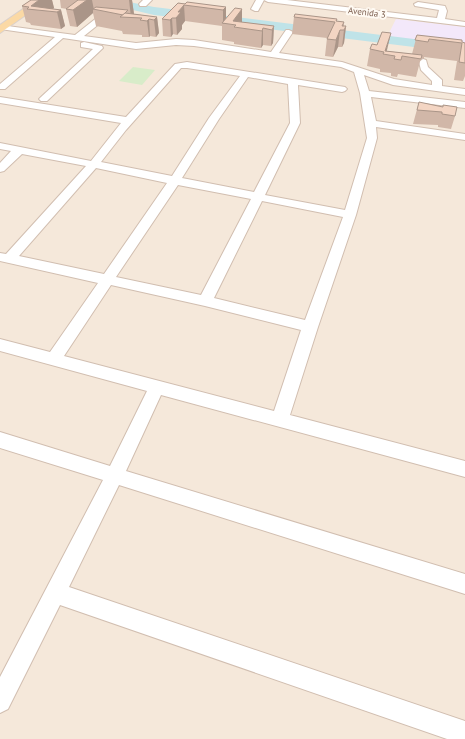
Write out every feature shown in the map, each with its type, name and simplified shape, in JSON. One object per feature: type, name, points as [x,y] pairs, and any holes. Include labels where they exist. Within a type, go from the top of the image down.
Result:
[{"type":"main road","points":[[1,28],[37,0]]},
{"type":"main road","points":[[1,28],[42,0]]},
{"type":"street","points":[[255,9],[260,0]]},
{"type":"street","name":"Avenida 3","points":[[268,0],[465,24]]},
{"type":"street","points":[[346,9],[353,0]]},
{"type":"street","points":[[418,4],[442,8],[443,11],[440,21]]},
{"type":"street","points":[[76,38],[106,17],[127,20]]},
{"type":"street","points":[[1,28],[99,48],[44,99]]},
{"type":"street","points":[[86,30],[146,39]]},
{"type":"street","points":[[274,54],[289,32]]},
{"type":"street","points":[[2,87],[58,39],[76,38],[136,46],[203,41],[274,54],[319,56],[393,82],[465,92]]},
{"type":"street","points":[[423,62],[424,68],[437,80],[437,88]]},
{"type":"street","points":[[5,258],[94,164],[129,121],[178,66],[187,65],[293,83],[342,89]]},
{"type":"street","points":[[280,420],[310,327],[350,215],[372,138],[371,123],[358,70]]},
{"type":"street","points":[[53,360],[175,180],[214,118],[246,74]]},
{"type":"street","points":[[364,90],[393,82]]},
{"type":"street","points":[[205,301],[296,123],[293,83]]},
{"type":"street","points":[[364,90],[465,105]]},
{"type":"street","points":[[0,100],[129,121]]},
{"type":"street","points":[[371,123],[465,137]]},
{"type":"street","points":[[0,146],[350,215]]},
{"type":"street","points":[[0,169],[19,150]]},
{"type":"street","points":[[5,258],[205,301],[310,327]]},
{"type":"street","points":[[0,345],[156,388],[465,469]]},
{"type":"street","points":[[0,701],[57,593],[115,476],[156,388]]},
{"type":"street","points":[[0,440],[465,584]]},
{"type":"street","points":[[57,593],[465,734]]},
{"type":"shaded area","points":[[0,0],[465,0],[465,739],[0,739]]},
{"type":"shaded area","points":[[396,19],[465,27],[465,48],[387,37]]},
{"type":"green space","points":[[133,67],[155,70],[142,85],[119,81]]},
{"type":"building","points":[[31,0],[39,0],[31,6],[61,10],[57,12],[27,9],[29,7],[22,6]]},
{"type":"building","points":[[78,0],[87,0],[73,10],[66,9]]},
{"type":"building","points":[[187,2],[226,7],[223,10],[184,5],[178,12],[181,12],[176,18],[172,18],[170,20],[162,19],[178,3],[185,4]]},
{"type":"building","points":[[96,7],[128,10],[123,15],[93,9]]},
{"type":"building","points":[[235,8],[242,9],[233,21],[274,26],[272,30],[263,28],[262,31],[234,27],[236,25],[222,23]]},
{"type":"building","points":[[125,13],[157,17],[154,20],[149,19],[147,21],[140,20],[142,18],[120,17]]},
{"type":"building","points":[[295,14],[337,19],[336,21],[344,22],[342,26],[346,26],[344,30],[340,30],[336,40],[327,39],[335,22],[294,17]]},
{"type":"building","points":[[382,32],[391,33],[385,51],[422,55],[421,59],[402,56],[401,60],[394,59],[395,56],[383,54],[384,52],[370,49],[372,44],[377,45]]},
{"type":"building","points":[[417,35],[462,40],[462,42],[465,43],[465,63],[459,62],[462,43],[429,39],[428,42],[415,40]]},
{"type":"building","points":[[419,102],[443,107],[443,105],[457,107],[455,116],[442,114],[442,112],[417,110]]},
{"type":"waterway","points":[[112,0],[116,3],[154,11],[430,45],[465,51]]}]
